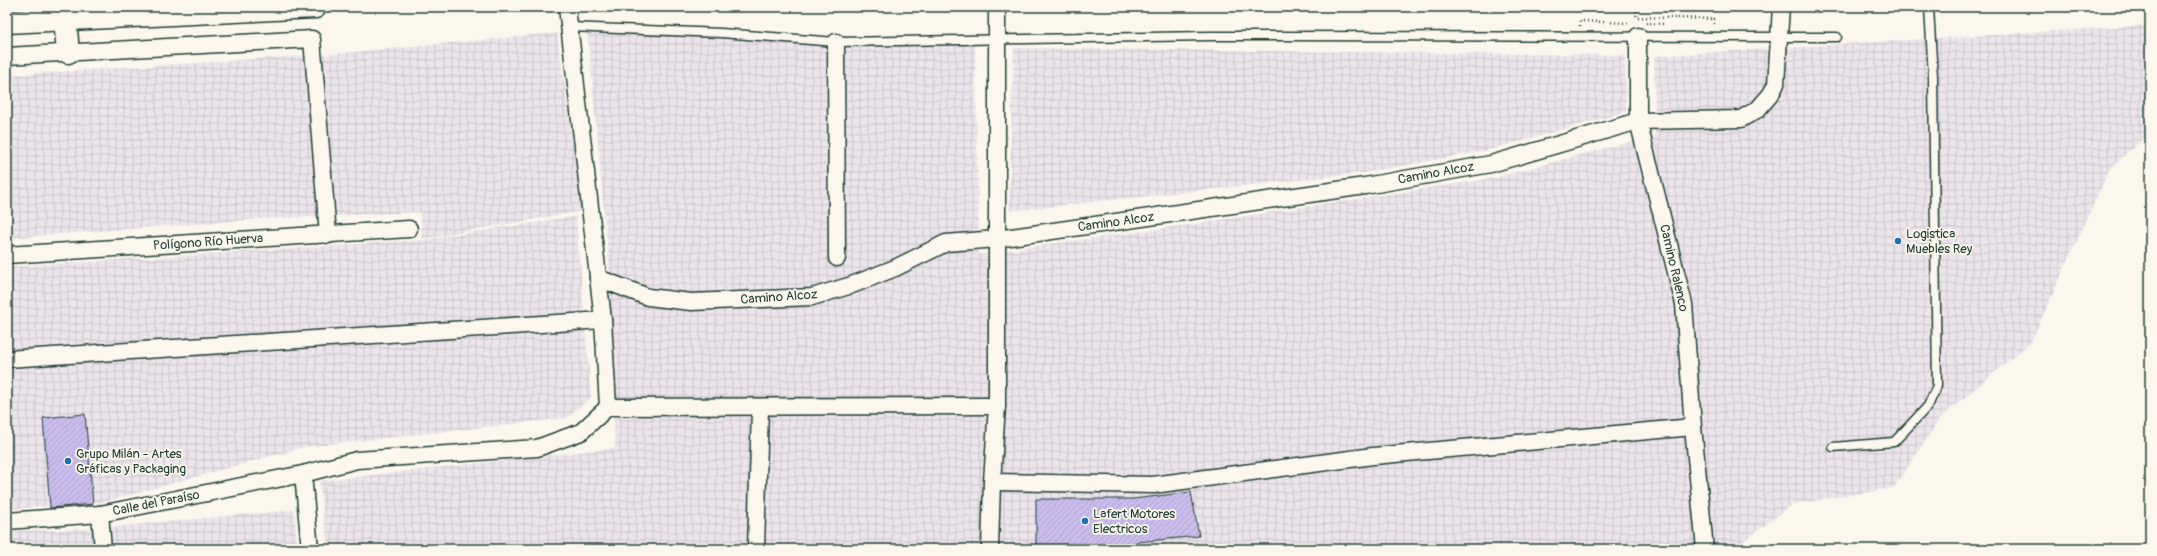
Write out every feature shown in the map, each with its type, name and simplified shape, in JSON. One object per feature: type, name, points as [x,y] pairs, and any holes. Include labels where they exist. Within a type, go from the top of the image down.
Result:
[{"type":"highway","points":[[7,22],[315,7]]},
{"type":"highway","points":[[65,19],[68,52]]},
{"type":"street","points":[[567,7],[603,320],[608,407],[760,408],[997,406]]},
{"type":"street","points":[[990,549],[992,482],[997,406],[997,7]]},
{"type":"street","name":"Camino Alcoz","points":[[598,278],[648,297],[691,302],[812,297],[852,285],[888,271],[946,243],[997,239],[1365,186],[1491,164],[1638,121],[1741,119],[1750,116],[1766,100],[1776,84],[1781,7]]},
{"type":"street","name":"Camino Ralenco","points":[[1639,27],[1638,121],[1684,304],[1693,427],[1705,549]]},
{"type":"street","points":[[7,56],[312,38],[328,235]]},
{"type":"street","points":[[836,42],[837,258]]},
{"type":"street","name":"Polígono Río Huerva","points":[[7,255],[409,229]]},
{"type":"street","points":[[7,359],[603,320]]},
{"type":"street","name":"Calle del Paraíso","points":[[7,521],[100,514],[303,474],[357,460],[537,448],[581,432],[608,407]]},
{"type":"street","points":[[756,549],[760,408]]},
{"type":"street","points":[[992,482],[1153,485],[1373,456],[1693,427]]},
{"type":"street","points":[[303,474],[310,549]]},
{"type":"street","points":[[100,514],[103,549]]},
{"type":"lane","points":[[1832,447],[1894,442],[1928,406],[1938,386],[1933,78],[1929,7]]},
{"type":"lane","points":[[569,27],[721,34],[836,42],[1639,27],[1780,37],[1837,37]]},
{"type":"path","points":[[1637,7],[1636,17],[1714,19],[1714,25],[1706,25]]},
{"type":"path","points":[[1580,21],[1639,27],[1667,24]]},
{"type":"shaded area","points":[[2150,25],[2150,132],[2109,170],[2031,342],[1941,417],[1894,488],[1793,504],[1733,549],[328,549],[319,481],[615,448],[609,263],[587,26],[975,43],[979,254],[1181,226],[1494,178],[1655,135],[1654,56]]},
{"type":"shaded area","points":[[557,33],[583,211],[422,239],[420,212],[260,219],[7,238],[7,75],[333,54]]},
{"type":"shaded area","points":[[1014,48],[1625,55],[1626,112],[1489,150],[1363,173],[1009,211]]},
{"type":"shaded area","points":[[576,216],[591,397],[567,418],[305,447],[104,502],[7,509],[7,267],[422,240]]},
{"type":"shaded area","points":[[294,510],[298,549],[7,549],[7,531],[87,529]]},
{"type":"building","name":"Grupo Milán - Artes Gráficas y Packaging","points":[[85,414],[93,504],[50,508],[43,418]]},
{"type":"building","name":"Lafert Motores Electricos","points":[[1191,492],[1199,536],[1137,542],[1137,549],[1036,549],[1036,499],[1133,499]]},
{"type":"place","name":"Logistica Muebles Rey","points":[[1898,241]]},
{"type":"place","name":"Grupo Milán - Artes Gráficas y Packaging","points":[[68,461]]},
{"type":"place","name":"Lafert Motores Electricos","points":[[1085,521]]}]
